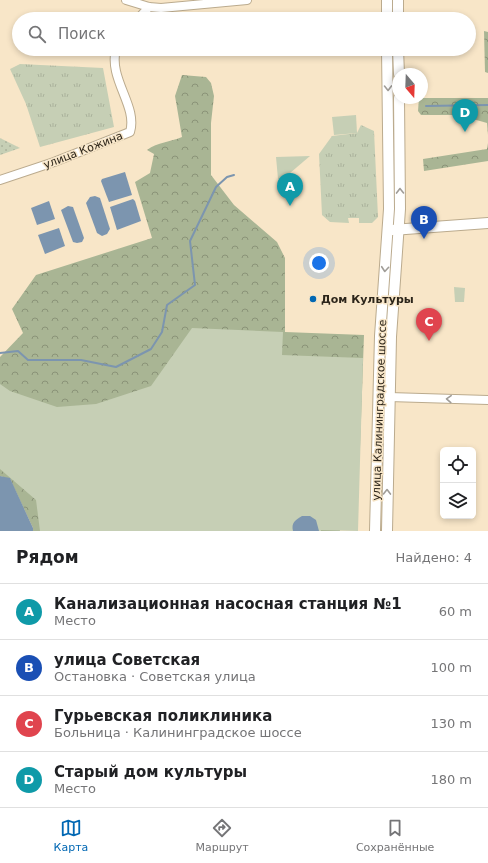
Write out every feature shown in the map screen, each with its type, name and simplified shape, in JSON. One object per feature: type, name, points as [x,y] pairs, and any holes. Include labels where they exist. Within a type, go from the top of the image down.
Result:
[{"type":"main road","points":[[387,0],[387,12]]},
{"type":"main road","points":[[398,0],[398,12]]},
{"type":"main road","name":"улица Калининградское шоссе","points":[[375,531],[380,336],[388,230],[387,56]]},
{"type":"main road","points":[[398,56],[398,68]]},
{"type":"main road","points":[[387,531],[389,397],[399,230],[399,104]]},
{"type":"main road","points":[[388,230],[488,223]]},
{"type":"street","points":[[126,0],[149,7],[160,8],[247,0]]},
{"type":"street","points":[[144,12],[149,7]]},
{"type":"street","name":"улица Кожина","points":[[0,180],[54,162],[130,132],[133,123],[114,69],[115,56]]},
{"type":"street","points":[[389,397],[488,400]]},
{"type":"green space","points":[[484,31],[488,32],[488,73],[485,72]]},
{"type":"green space","points":[[20,64],[103,68],[114,127],[40,147],[26,104],[10,69]]},
{"type":"green space","points":[[182,75],[206,77],[211,83],[214,96],[211,123],[211,175],[234,205],[277,242],[285,258],[285,332],[364,335],[360,448],[335,486],[340,531],[33,531],[33,528],[10,479],[0,476],[0,357],[23,333],[12,309],[36,275],[152,238],[135,182],[150,173],[154,154],[147,150],[151,147],[182,137],[175,96]]},
{"type":"green space","points":[[428,98],[488,98],[488,135],[487,123],[459,115],[421,115],[418,111],[419,104],[428,104]]},
{"type":"green space","points":[[356,115],[357,133],[334,135],[332,117]]},
{"type":"green space","points":[[361,125],[374,131],[378,217],[372,223],[359,223],[359,218],[348,218],[349,223],[330,222],[322,215],[319,154],[332,136],[357,133]]},
{"type":"green space","points":[[0,138],[20,148],[0,155]]},
{"type":"green space","points":[[488,143],[488,161],[424,171],[423,159],[487,149]]},
{"type":"green space","points":[[310,156],[283,179],[278,179],[276,157]]},
{"type":"green space","points":[[454,287],[465,288],[464,302],[455,302]]},
{"type":"green space","points":[[192,328],[283,332],[282,355],[363,358],[358,531],[40,531],[36,500],[0,469],[0,384],[10,391],[57,407],[96,404],[151,386]]},
{"type":"water","points":[[125,172],[132,195],[109,202],[101,181],[102,179]]},
{"type":"water","points":[[95,196],[100,198],[110,229],[107,234],[102,236],[97,233],[86,203],[90,197]]},
{"type":"water","points":[[133,199],[141,221],[117,230],[110,207]]},
{"type":"water","points":[[49,201],[55,219],[37,225],[31,208]]},
{"type":"water","points":[[68,206],[73,207],[84,238],[82,242],[73,242],[61,210]]},
{"type":"water","points":[[59,228],[65,246],[45,254],[38,235]]},
{"type":"water","points":[[0,476],[10,478],[33,531],[0,531]]},
{"type":"water","points":[[302,516],[310,516],[316,520],[319,531],[293,531],[294,522]]},
{"type":"waterway","points":[[426,106],[488,105]]},
{"type":"waterway","points":[[0,353],[18,351],[28,360],[81,360],[116,367],[151,349],[162,332],[167,305],[195,285],[190,241],[216,187],[227,177],[234,175]]},
{"type":"place","name":"Старый дом культуры","points":[[465,132]]},
{"type":"place","name":"Канализационная насосная станция №1","points":[[290,206]]},
{"type":"place","name":"улица Советская","points":[[424,239]]},
{"type":"place","name":"Дом Культуры","points":[[313,299]]},
{"type":"place","name":"Гурьевская поликлиника","points":[[429,341]]}]
